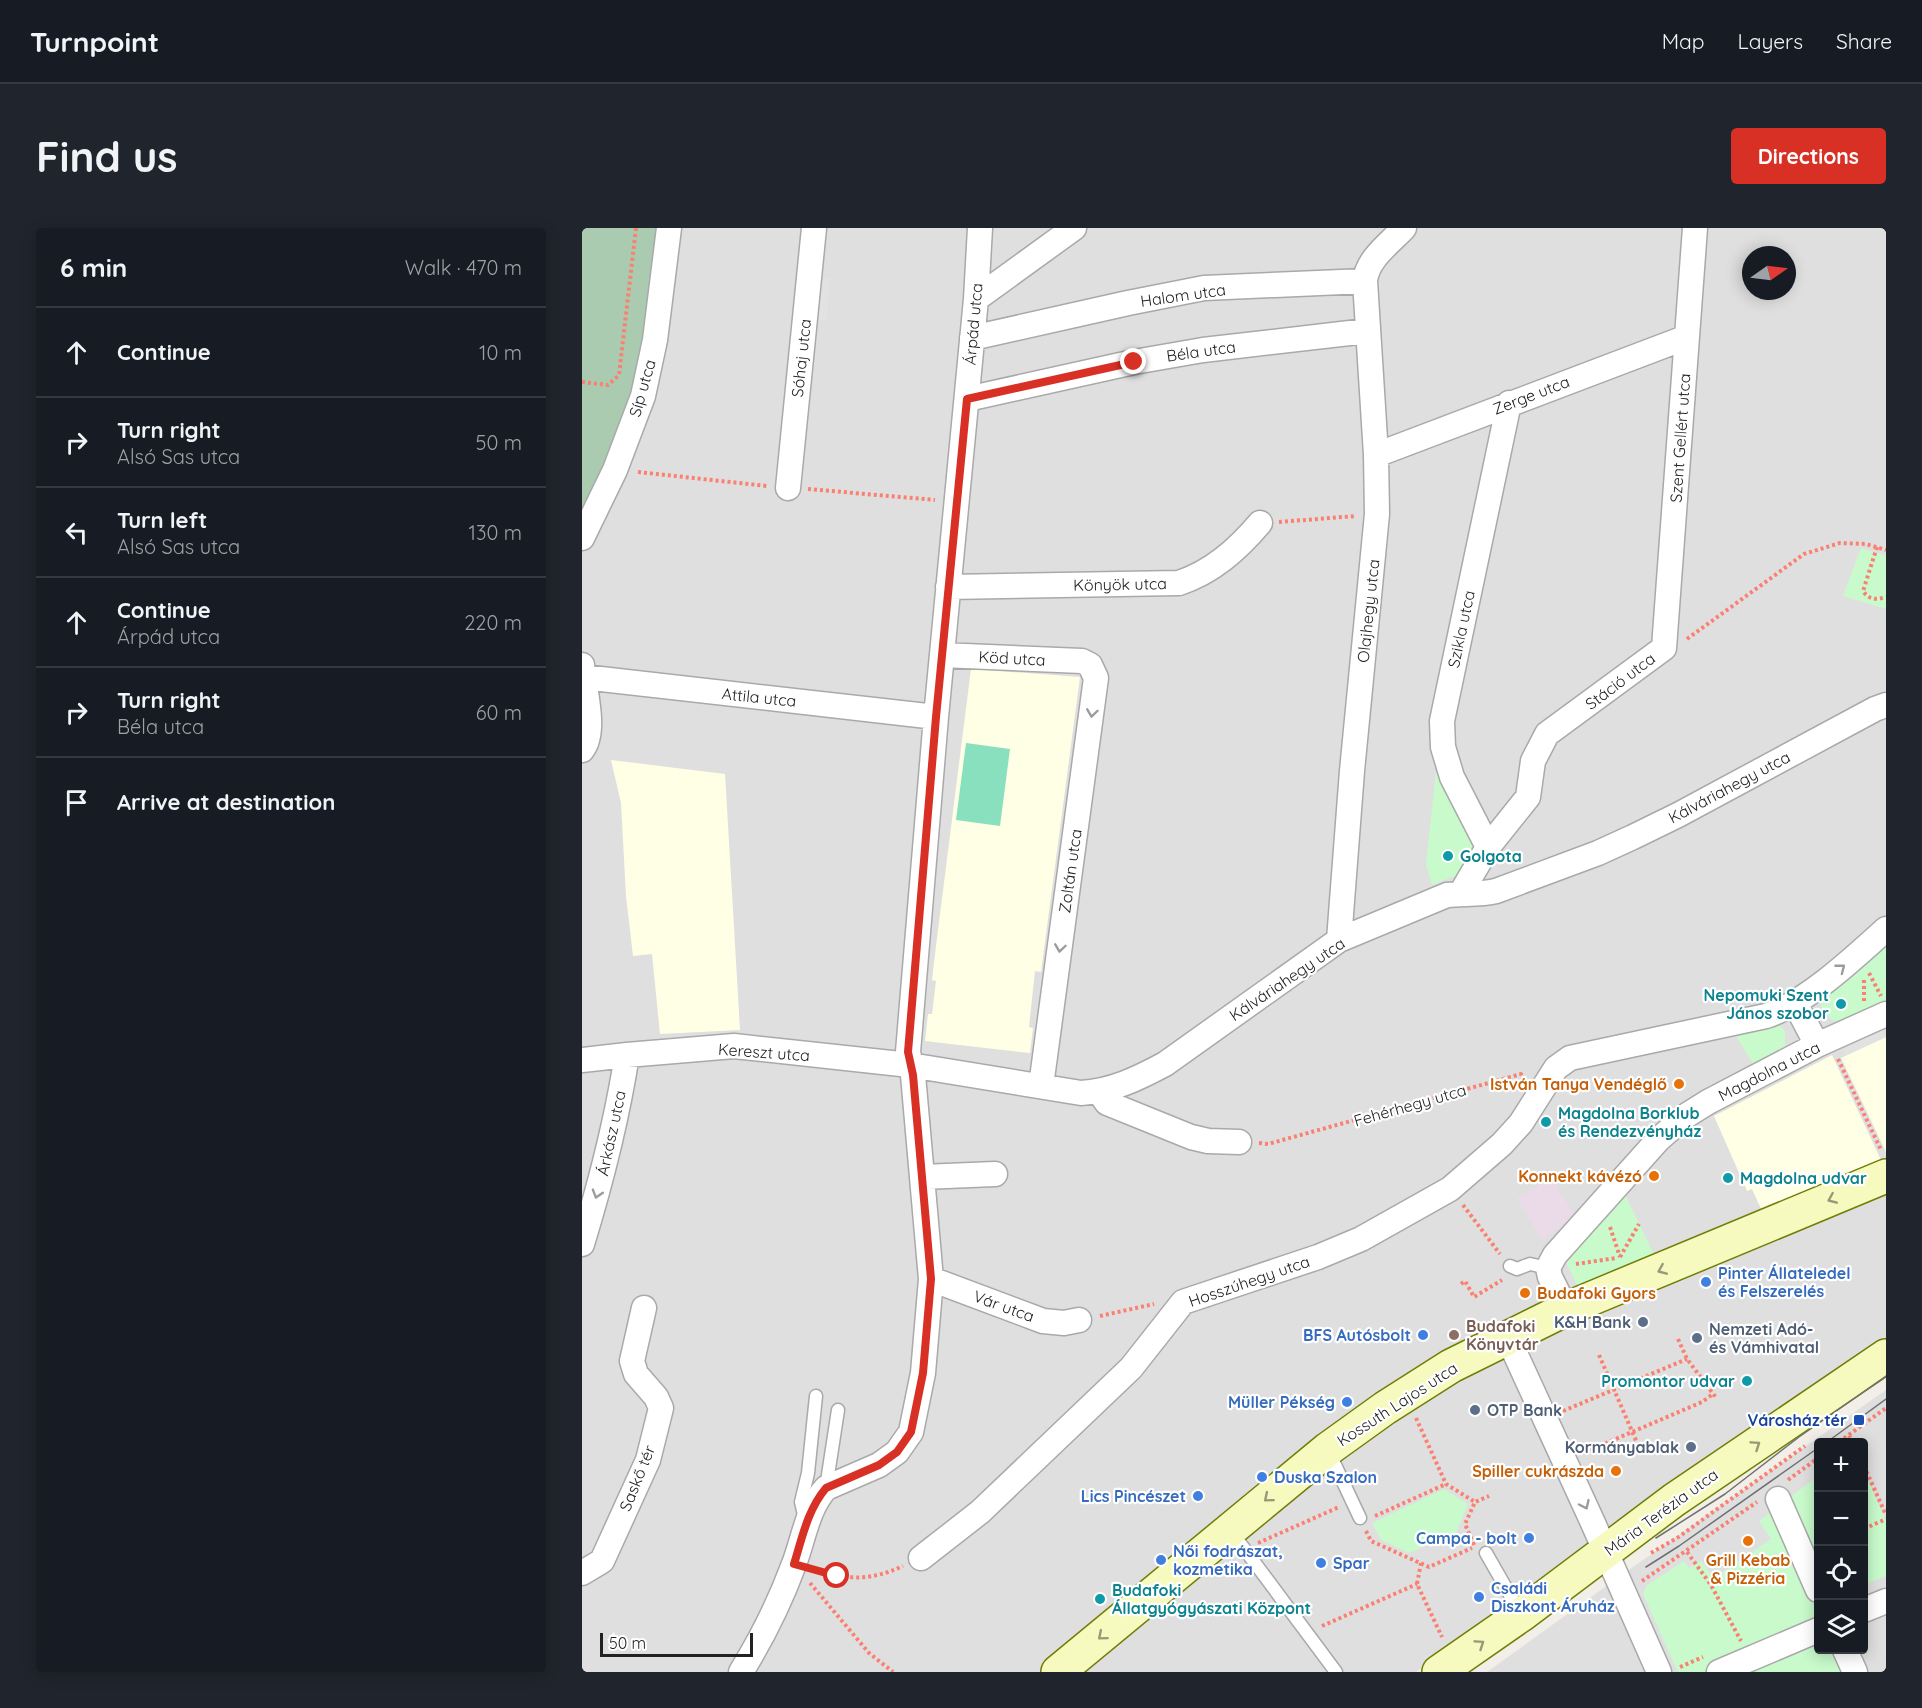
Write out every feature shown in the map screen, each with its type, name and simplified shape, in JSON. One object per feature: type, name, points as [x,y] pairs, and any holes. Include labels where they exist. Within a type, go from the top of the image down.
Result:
[{"type":"main road","name":"Kossuth Lajos utca","points":[[1058,1672],[1328,1449],[1451,1366],[1566,1309],[1883,1174]]},
{"type":"main road","name":"Mária Terézia utca","points":[[1446,1667],[1521,1615],[1674,1500],[1886,1356]]},
{"type":"street","name":"Síp utca","points":[[582,538],[615,470],[643,396],[655,340],[669,228]]},
{"type":"street","name":"Sóhaj utca","points":[[788,488],[814,228]]},
{"type":"street","name":"Árpád utca","points":[[826,1488],[879,1465],[897,1452],[911,1432],[923,1373],[931,1279],[908,1052],[936,717],[976,299],[980,228]]},
{"type":"street","points":[[976,299],[1074,228]]},
{"type":"street","points":[[1365,282],[1370,264],[1404,228]]},
{"type":"street","name":"Szent Gellért utca","points":[[1664,648],[1695,228]]},
{"type":"street","name":"Olajhegy utca","points":[[1339,940],[1352,771],[1377,514],[1376,454],[1365,282]]},
{"type":"street","name":"Halom utca","points":[[972,338],[1204,288],[1365,282]]},
{"type":"street","name":"Béla utca","points":[[967,399],[1134,362],[1203,350],[1367,331]]},
{"type":"street","name":"Zerge utca","points":[[1376,454],[1687,337]]},
{"type":"street","name":"Szikla utca","points":[[1488,847],[1452,777],[1443,747],[1442,721],[1509,403]]},
{"type":"street","name":"Könyök utca","points":[[948,587],[1179,583],[1200,576],[1239,548],[1260,523]]},
{"type":"street","name":"Stáció utca","points":[[1461,893],[1488,847],[1528,797],[1533,761],[1547,734],[1664,648]]},
{"type":"street","name":"Köd utca","points":[[942,655],[1082,661]]},
{"type":"street","name":"Zoltán utca","points":[[1041,1086],[1096,678],[1090,665],[1082,661]]},
{"type":"street","points":[[582,750],[587,743],[590,730],[583,671]]},
{"type":"street","name":"Attila utca","points":[[583,671],[936,717]]},
{"type":"street","name":"Kálváriahegy utca","points":[[910,1065],[1081,1093],[1099,1092],[1139,1078],[1165,1064],[1339,940],[1447,895],[1461,893],[1479,895],[1496,891],[1598,853],[1678,815],[1886,705]]},
{"type":"street","points":[[1818,1045],[1795,1004],[1861,958],[1886,929]]},
{"type":"street","name":"Hosszúhegy utca","points":[[921,1558],[980,1512],[1131,1368],[1183,1302],[1318,1257],[1361,1239],[1450,1189],[1502,1144],[1521,1123],[1556,1068],[1570,1058],[1766,1017],[1795,1004]]},
{"type":"street","name":"Magdolna utca","points":[[1548,1268],[1555,1255],[1658,1140],[1684,1118],[1708,1102],[1863,1024],[1885,1008]]},
{"type":"street","name":"Kereszt utca","points":[[582,1060],[734,1047],[910,1065]]},
{"type":"street","name":"Árkász utca","points":[[582,1244],[617,1112],[627,1055]]},
{"type":"street","points":[[1099,1092],[1107,1104],[1191,1137],[1209,1141],[1239,1142]]},
{"type":"street","points":[[922,1177],[995,1174]]},
{"type":"street","points":[[1548,1268],[1566,1309]]},
{"type":"street","name":"Vár utca","points":[[931,1279],[1043,1321],[1064,1323],[1079,1320]]},
{"type":"street","name":"Saskő tér","points":[[582,1573],[602,1561],[648,1461],[661,1408],[656,1397],[636,1374],[632,1361],[644,1308]]},
{"type":"street","points":[[1508,1338],[1659,1672]]},
{"type":"street","points":[[741,1672],[764,1632],[794,1564],[806,1523],[826,1488]]},
{"type":"street","points":[[1774,1494],[1814,1581]]},
{"type":"street","points":[[1868,1608],[1886,1601]]},
{"type":"street","points":[[1719,1672],[1814,1632]]},
{"type":"street","points":[[1847,1654],[1855,1672]]},
{"type":"lane","points":[[1507,1272],[1530,1264],[1548,1268]]},
{"type":"lane","points":[[806,1523],[801,1502],[808,1473],[816,1396]]},
{"type":"lane","points":[[826,1488],[838,1410]]},
{"type":"lane","points":[[1328,1449],[1360,1518]]},
{"type":"lane","points":[[1230,1530],[1336,1672]]},
{"type":"lane","points":[[1480,1550],[1521,1615]]},
{"type":"path","points":[[582,382],[609,385],[619,375],[636,228]]},
{"type":"path","points":[[1260,523],[1377,514]]},
{"type":"path","name":"Stáció utca","points":[[1664,648],[1678,645],[1804,554],[1840,543],[1866,544],[1886,550]]},
{"type":"path","points":[[1877,547],[1863,591],[1872,599],[1886,597]]},
{"type":"path","points":[[1861,958],[1885,1008]]},
{"type":"path","points":[[1861,958],[1863,1024]]},
{"type":"path","name":"Fehérhegy utca","points":[[1268,1144],[1521,1074],[1525,1088],[1537,1098]]},
{"type":"path","points":[[1849,1082],[1883,1174]]},
{"type":"path","points":[[1450,1189],[1507,1272],[1474,1297],[1465,1281],[1461,1284]]},
{"type":"path","points":[[1602,1203],[1620,1257]]},
{"type":"path","points":[[1620,1257],[1639,1224]]},
{"type":"path","points":[[1548,1268],[1620,1257]]},
{"type":"path","points":[[1079,1320],[1181,1297],[1183,1302]]},
{"type":"path","points":[[1565,1460],[1715,1396],[1687,1359],[1678,1339]]},
{"type":"path","points":[[1599,1355],[1641,1452]]},
{"type":"path","points":[[1545,1418],[1687,1359]]},
{"type":"path","points":[[1406,1395],[1446,1484],[1475,1502]]},
{"type":"path","points":[[1845,1438],[1886,1408]]},
{"type":"path","points":[[1646,1556],[1677,1538],[1811,1441]]},
{"type":"path","points":[[1638,1584],[1774,1494],[1814,1461]]},
{"type":"path","points":[[1868,1477],[1886,1517],[1868,1526]]},
{"type":"path","points":[[1360,1518],[1371,1541],[1429,1567],[1480,1550],[1465,1524],[1475,1502],[1489,1496]]},
{"type":"path","points":[[1687,1551],[1711,1586],[1741,1641]]},
{"type":"path","points":[[794,1564],[837,1576],[864,1579],[888,1573],[921,1558]]},
{"type":"path","points":[[1421,1563],[1417,1584],[1446,1667]]},
{"type":"path","points":[[794,1564],[868,1653],[894,1672]]},
{"type":"path","points":[[1307,1633],[1417,1584]]},
{"type":"shaded area","points":[[582,228],[657,228],[641,356],[634,393],[582,517]]},
{"type":"shaded area","points":[[657,228],[1886,228],[1886,1345],[1416,1672],[582,1672],[582,517],[641,356]]},
{"type":"shaded area","points":[[808,278],[830,279],[827,321],[805,320]]},
{"type":"shaded area","points":[[971,669],[1080,677],[1041,972],[1035,971],[1029,1027],[1033,1028],[1030,1053],[925,1041],[928,1014],[932,1014],[936,981],[932,980]]},
{"type":"shaded area","points":[[611,760],[725,774],[740,1030],[660,1034],[652,954],[633,956],[626,896],[621,803]]},
{"type":"shaded area","points":[[1878,1018],[1886,1037],[1846,1055],[1838,1036]]},
{"type":"shaded area","points":[[1886,1037],[1886,1152],[1841,1058]]},
{"type":"shaded area","points":[[1832,1055],[1881,1160],[1763,1213],[1752,1189],[1747,1191],[1714,1116]]},
{"type":"shaded area","points":[[1551,1179],[1575,1216],[1542,1240],[1517,1198]]},
{"type":"shaded area","points":[[1886,1390],[1886,1672],[1487,1672],[1814,1440],[1814,1654],[1868,1654],[1868,1438],[1817,1438]]},
{"type":"green space","points":[[1861,548],[1886,556],[1886,609],[1843,596]]},
{"type":"green space","points":[[966,743],[1010,749],[1000,826],[956,820]]},
{"type":"green space","points":[[1437,762],[1478,849],[1468,871],[1432,885],[1426,864]]},
{"type":"green space","points":[[1886,944],[1886,1000],[1838,1022],[1831,1020],[1821,1006],[1822,997]]},
{"type":"green space","points":[[1778,1024],[1785,1031],[1785,1046],[1753,1064],[1732,1029]]},
{"type":"green space","points":[[1625,1194],[1654,1255],[1577,1285],[1565,1260]]},
{"type":"green space","points":[[1814,1479],[1814,1654],[1836,1654],[1844,1672],[1678,1672],[1643,1594],[1647,1585],[1684,1561],[1689,1568],[1701,1561],[1714,1578],[1771,1539],[1759,1521]]},
{"type":"green space","points":[[1868,1480],[1886,1521],[1886,1576],[1868,1583]]},
{"type":"green space","points":[[1444,1489],[1468,1504],[1456,1533],[1409,1553],[1381,1540],[1372,1523]]},
{"type":"tram line","points":[[1656,1538],[1725,1494],[1799,1437],[1886,1376]]},
{"type":"tram line","points":[[1832,1438],[1886,1399]]},
{"type":"tram line","points":[[1646,1567],[1814,1451]]},
{"type":"place","name":"Golgota","points":[[1448,856]]},
{"type":"place","name":"Nepomuki Szent János szobor","points":[[1841,1004]]},
{"type":"place","name":"István Tanya Vendéglő","points":[[1679,1084]]},
{"type":"place","name":"Magdolna Borklub és Rendezvényház","points":[[1546,1122]]},
{"type":"place","name":"Konnekt kávézó","points":[[1654,1176]]},
{"type":"place","name":"Magdolna udvar","points":[[1728,1178]]},
{"type":"place","name":"Pinter Állateledel és Felszerelés","points":[[1706,1282]]},
{"type":"place","name":"Budafoki Gyors","points":[[1525,1293]]},
{"type":"place","name":"K&H Bank","points":[[1643,1322]]},
{"type":"place","name":"BFS Autósbolt","points":[[1423,1335]]},
{"type":"place","name":"Budafoki Könyvtár","points":[[1454,1335]]},
{"type":"place","name":"Nemzeti Adó- és Vámhivatal","points":[[1697,1338]]},
{"type":"place","name":"Promontor udvar","points":[[1747,1381]]},
{"type":"place","name":"Müller Pékség","points":[[1347,1402]]},
{"type":"place","name":"OTP Bank","points":[[1475,1410]]},
{"type":"place","name":"Városház tér","points":[[1859,1420]]},
{"type":"place","name":"Kormányablak","points":[[1691,1447]]},
{"type":"place","name":"Spiller cukrászda","points":[[1616,1471]]},
{"type":"place","name":"Duska Szalon","points":[[1262,1477]]},
{"type":"place","name":"Lics Pincészet","points":[[1198,1496]]},
{"type":"place","name":"Campa - bolt","points":[[1529,1538]]},
{"type":"place","name":"Grill Kebab & Pizzéria","points":[[1748,1541]]},
{"type":"place","name":"Női fodrászat, kozmetika","points":[[1161,1560]]},
{"type":"place","name":"Spar","points":[[1321,1563]]},
{"type":"place","name":"Családi Diszkont Áruház","points":[[1479,1597]]},
{"type":"place","name":"Budafoki Állatgyógyászati Központ","points":[[1100,1599]]},
{"type":"route","points":[[837,1576],[794,1564],[806,1523],[826,1488],[879,1465],[897,1452],[911,1432],[923,1373],[931,1279],[913,1075],[908,1052],[936,717],[967,399],[1134,362]]}]
